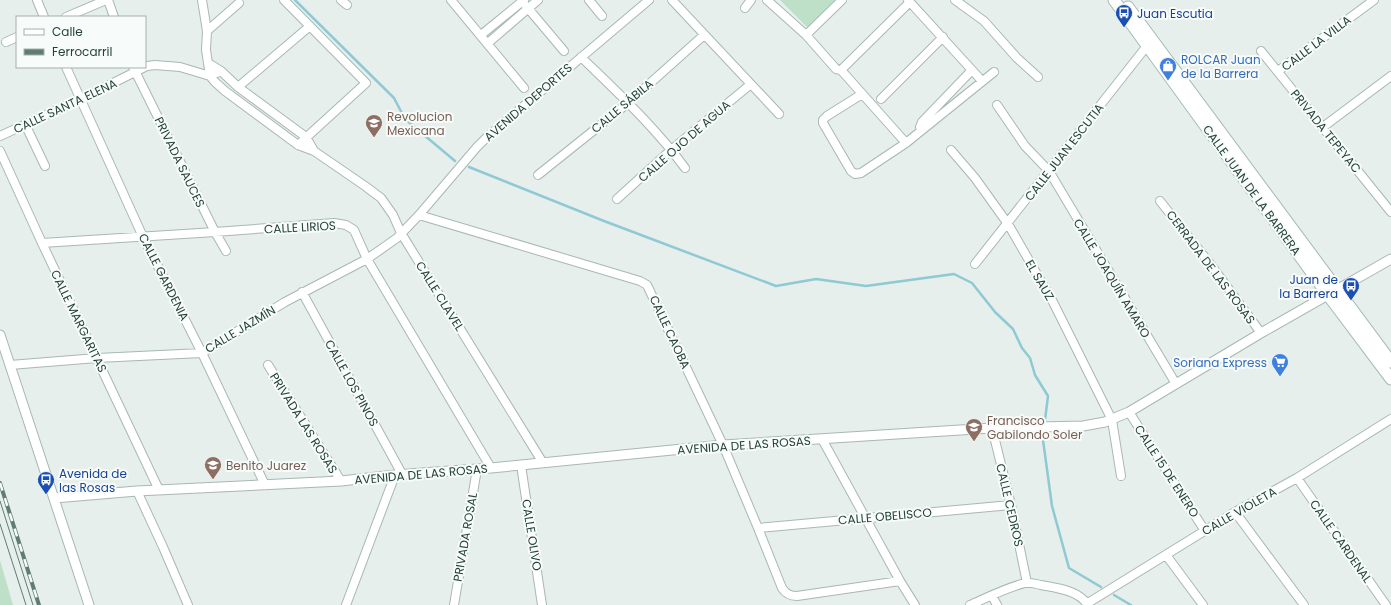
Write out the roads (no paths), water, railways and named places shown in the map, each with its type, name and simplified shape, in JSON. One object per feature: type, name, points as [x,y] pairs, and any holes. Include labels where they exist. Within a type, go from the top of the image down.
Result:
[{"type":"main road","name":"CALLE JUAN DE LA BARRERA","points":[[1114,0],[1150,42]]},
{"type":"main road","name":"CALLE JUAN DE LA BARRERA","points":[[1123,0],[1150,42],[1332,292],[1391,378]]},
{"type":"main road","name":"CALLE JUAN DE LA BARRERA","points":[[1332,292],[1391,362]]},
{"type":"street","points":[[37,0],[44,16]]},
{"type":"street","points":[[68,16],[107,0],[114,16]]},
{"type":"street","points":[[202,0],[207,31],[206,50],[210,76],[221,71]]},
{"type":"street","points":[[284,0],[366,83],[298,145]]},
{"type":"street","points":[[451,0],[524,88]]},
{"type":"street","points":[[481,35],[522,0],[564,51]]},
{"type":"street","points":[[488,43],[538,0]]},
{"type":"street","points":[[589,0],[602,16]]},
{"type":"street","name":"AVENIDA DEPORTES","points":[[419,215],[477,147],[649,0]]},
{"type":"street","points":[[672,0],[779,114]]},
{"type":"street","points":[[745,8],[751,0]]},
{"type":"street","points":[[767,0],[806,35],[836,69],[841,70],[906,142]]},
{"type":"street","points":[[806,35],[842,0]]},
{"type":"street","points":[[955,0],[984,22],[1017,58],[1038,77]]},
{"type":"street","name":"CALLE LA VILLA","points":[[1278,72],[1374,0]]},
{"type":"street","points":[[841,70],[909,1],[982,81]]},
{"type":"street","points":[[207,31],[239,3]]},
{"type":"street","points":[[238,87],[310,26]]},
{"type":"street","name":"CALLE SÁBILA","points":[[538,174],[628,103],[704,35]]},
{"type":"street","points":[[6,42],[16,37]]},
{"type":"street","points":[[881,99],[943,37]]},
{"type":"street","name":"CALLE JUAN ESCUTIA","points":[[975,264],[1150,42]]},
{"type":"street","name":"PRIVADA TEPEYAC","points":[[1261,51],[1391,212]]},
{"type":"street","points":[[581,57],[628,103],[672,150],[685,168]]},
{"type":"street","name":"CALLE CLAVEL","points":[[208,63],[221,71],[238,87],[306,137],[314,152]]},
{"type":"street","name":"CALLE SANTA ELENA","points":[[146,66],[154,65],[180,67],[210,76]]},
{"type":"street","name":"CALLE GARDENIA","points":[[66,68],[143,237],[202,352],[265,485]]},
{"type":"street","name":"CALLE SANTA ELENA","points":[[0,136],[81,100],[134,70]]},
{"type":"street","name":"PRIVADA SAUCES","points":[[134,70],[226,252]]},
{"type":"street","points":[[920,130],[922,122],[972,70]]},
{"type":"street","points":[[862,94],[823,120],[823,123],[851,171],[855,174],[861,173],[906,142],[994,72]]},
{"type":"street","name":"CALLE CLAVEL","points":[[210,76],[225,91],[298,145],[314,152],[381,198],[393,215],[401,233],[543,463]]},
{"type":"street","points":[[1322,127],[1391,76]]},
{"type":"street","name":"CALLE OJO DE AGUA","points":[[617,199],[672,150],[751,84]]},
{"type":"street","name":"CALLE JOAQUÍN AMARO","points":[[997,106],[1025,146],[1049,172],[1176,384]]},
{"type":"street","points":[[25,124],[45,166]]},
{"type":"street","name":"EL SAUZ","points":[[951,150],[975,178],[1008,224],[1053,302],[1112,420],[1121,476]]},
{"type":"street","name":"CALLE MARGARITAS","points":[[0,151],[42,243],[160,490]]},
{"type":"street","name":"CERRADA DE LAS ROSAS","points":[[1160,201],[1211,265],[1261,334]]},
{"type":"street","name":"CALLE JAZMÍN","points":[[10,365],[202,352],[302,292],[367,259],[397,238],[419,215]]},
{"type":"street","name":"CALLE CAOBA","points":[[419,215],[640,281],[647,285],[723,445],[782,588],[786,594],[797,596],[900,581]]},
{"type":"street","name":"CALLE LIRIOS","points":[[42,243],[334,223],[354,230],[367,259],[491,468]]},
{"type":"street","name":"AVENIDA DE LAS ROSAS","points":[[54,498],[137,491],[341,481],[723,445],[992,428],[1083,426],[1112,420],[1129,412],[1332,292],[1391,259]]},
{"type":"street","name":"CALLE LOS PINOS","points":[[302,292],[398,475]]},
{"type":"street","points":[[0,335],[89,605]]},
{"type":"street","name":"PRIVADA LAS ROSAS","points":[[268,365],[341,481]]},
{"type":"street","name":"CALLE 15 DE ENERO","points":[[1129,412],[1205,531]]},
{"type":"street","name":"CALLE VIOLETA","points":[[1088,604],[1234,512],[1297,478],[1391,419]]},
{"type":"street","name":"CALLE CEDROS","points":[[992,428],[1011,505],[1027,583]]},
{"type":"street","points":[[822,439],[900,581],[915,605]]},
{"type":"street","name":"CALLE OLIVO","points":[[520,465],[542,605]]},
{"type":"street","name":"PRIVADA ROSAL","points":[[454,605],[477,469]]},
{"type":"street","points":[[346,605],[398,475]]},
{"type":"street","name":"CALLE CARDENAL","points":[[1297,478],[1386,605]]},
{"type":"street","points":[[137,491],[188,605]]},
{"type":"street","name":"CALLE OBELISCO","points":[[758,528],[1011,505]]},
{"type":"street","points":[[1234,512],[1304,605]]},
{"type":"street","points":[[1166,555],[1203,605]]},
{"type":"street","points":[[970,605],[1027,583],[1061,589],[1076,594],[1088,604]]},
{"type":"street","points":[[992,596],[997,605]]},
{"type":"waterway","points":[[295,0],[394,98],[405,119],[455,161]]},
{"type":"waterway","points":[[469,167],[604,221],[776,286],[816,279],[866,286],[954,274],[972,283],[995,312],[1013,329],[1022,348],[1030,358],[1035,375],[1048,396],[1045,420]]},
{"type":"waterway","points":[[1043,440],[1052,506],[1069,568],[1101,587]]},
{"type":"waterway","points":[[1114,595],[1131,605]]},
{"type":"tram line","points":[[0,501],[33,605]]},
{"type":"tram line","points":[[0,524],[26,605]]},
{"type":"railway","points":[[0,483],[39,605]]},
{"type":"place","name":"Juan Escutia","points":[[1124,28]]},
{"type":"place","name":"ROLCAR Juan de la Barrera","points":[[1168,81]]},
{"type":"place","name":"Revolucion Mexicana","points":[[374,138]]},
{"type":"place","name":"Juan de la Barrera","points":[[1351,301]]},
{"type":"place","name":"Soriana Express","points":[[1280,377]]},
{"type":"place","name":"Francisco Gabilondo Soler","points":[[974,442]]},
{"type":"place","name":"Benito Juarez","points":[[213,480]]},
{"type":"place","name":"Avenida de las Rosas","points":[[46,495]]}]
